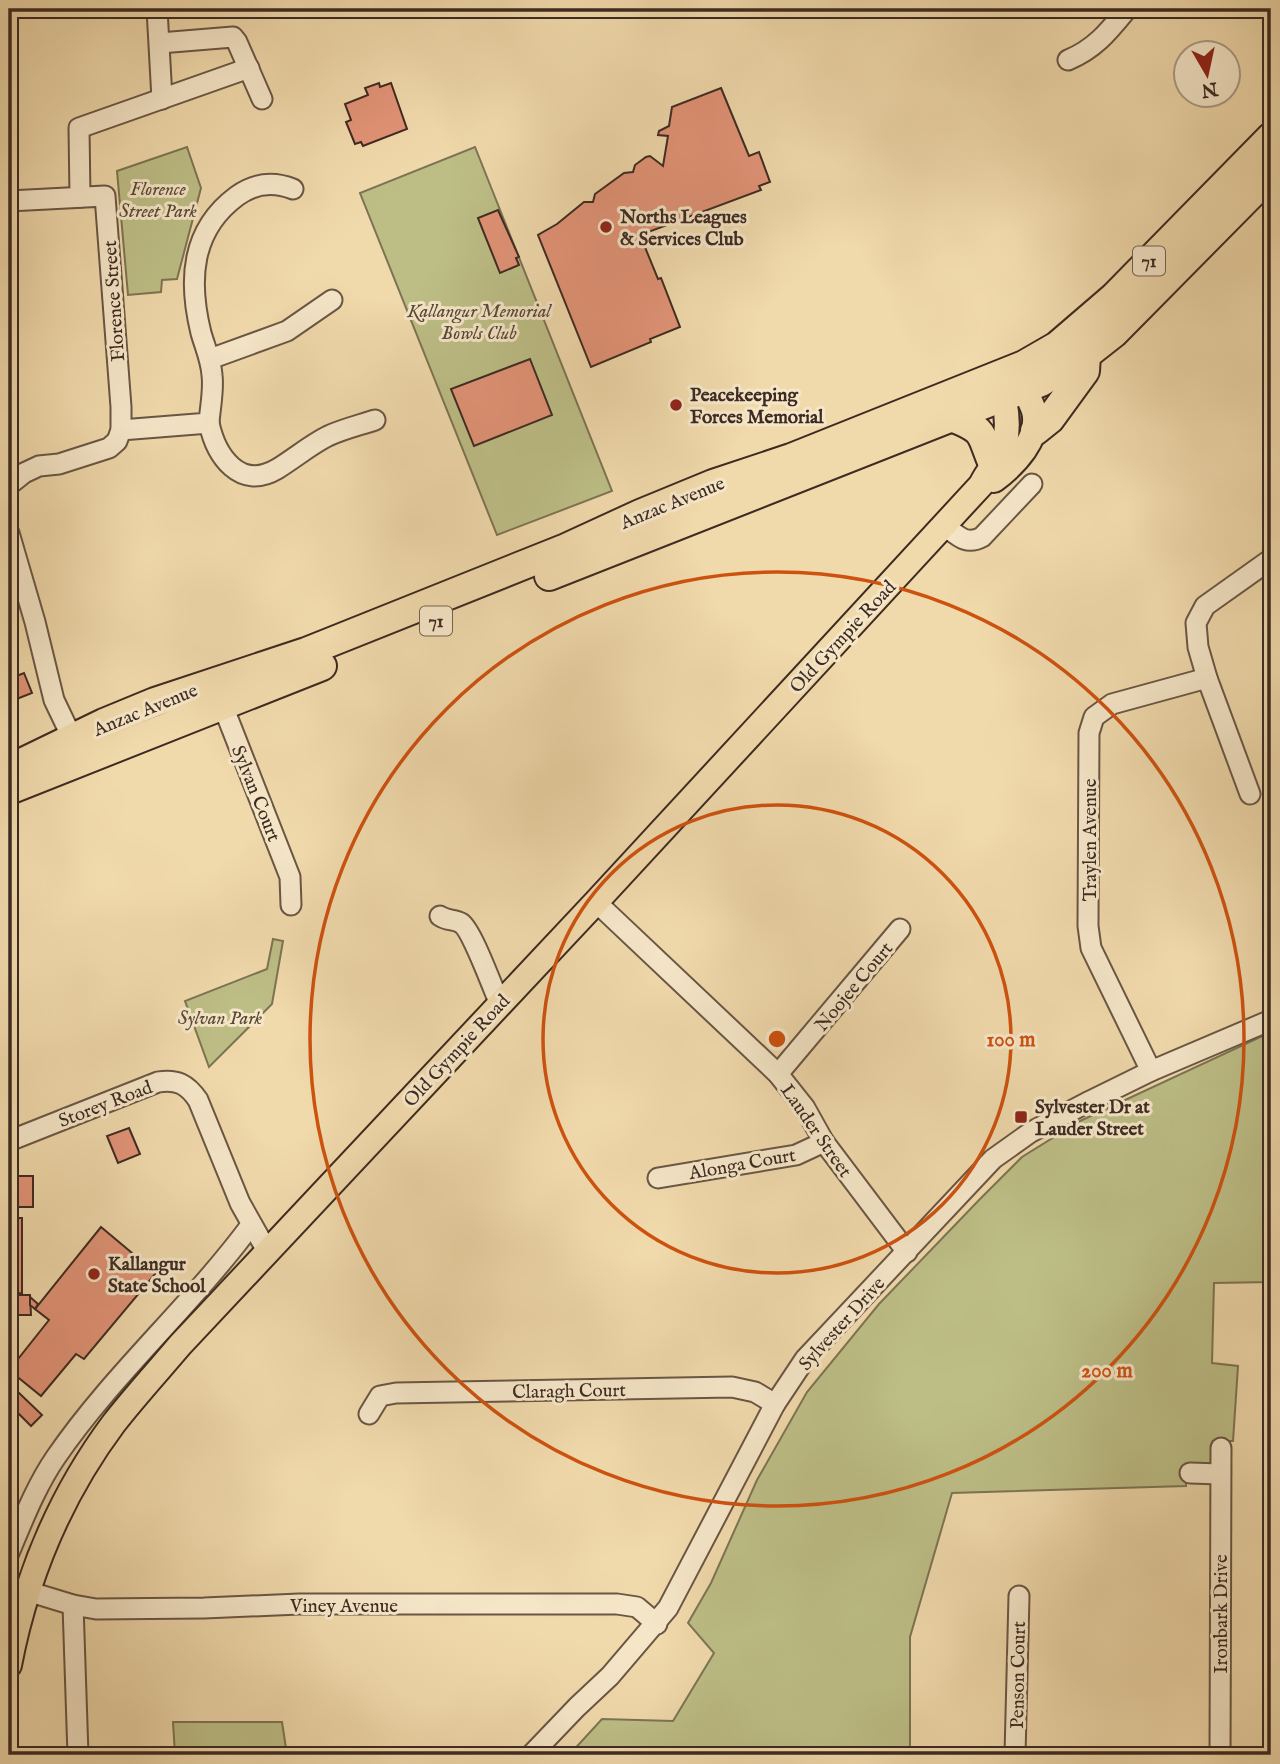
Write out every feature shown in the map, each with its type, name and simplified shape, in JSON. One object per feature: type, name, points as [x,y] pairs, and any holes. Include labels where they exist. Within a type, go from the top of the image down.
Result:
[{"type":"highway","name":"Anzac Avenue","points":[[9,769],[78,750],[644,525],[954,418],[1010,383],[1106,304],[1271,136]]},
{"type":"highway","name":"Anzac Avenue","points":[[644,525],[713,484],[1010,383],[1041,382],[1086,355],[1130,318],[1271,174]]},
{"type":"highway","points":[[1035,431],[1050,419],[1085,371],[1086,355]]},
{"type":"highway","points":[[954,418],[974,426],[981,432],[987,475]]},
{"type":"highway","name":"Anzac Avenue","points":[[9,790],[78,750]]},
{"type":"main road","points":[[1010,383],[1034,412],[1035,431]]},
{"type":"main road","name":"Old Gympie Road","points":[[9,1665],[18,1604],[68,1494],[102,1440],[180,1345],[944,526],[987,475],[1001,453],[1005,441],[1010,383]]},
{"type":"main road","name":"Old Gympie Road","points":[[987,475],[996,479],[1023,451],[1035,431]]},
{"type":"street","points":[[157,9],[162,99]]},
{"type":"street","points":[[1068,60],[1099,43],[1127,9]]},
{"type":"street","points":[[160,43],[233,37],[262,99]]},
{"type":"street","points":[[9,201],[80,197],[79,128],[249,68]]},
{"type":"street","points":[[293,189],[278,183],[261,185],[242,192],[212,220],[200,242],[195,265],[194,291],[201,333],[213,378],[209,423],[213,443],[225,462],[240,472],[257,475],[276,470],[330,434],[375,420]]},
{"type":"street","name":"Florence Street","points":[[80,197],[105,196],[121,430]]},
{"type":"street","points":[[210,359],[287,331],[332,300]]},
{"type":"street","points":[[9,485],[24,473],[39,466],[59,464],[109,449],[117,441],[121,430],[209,423]]},
{"type":"street","points":[[944,526],[962,539],[975,541],[982,537],[1032,484]]},
{"type":"street","points":[[9,533],[54,700],[78,750]]},
{"type":"street","points":[[1250,794],[1207,678],[1198,647],[1196,623],[1205,606],[1271,559]]},
{"type":"street","name":"Traylen Avenue","points":[[1151,1071],[1091,948],[1088,926],[1089,733],[1094,717],[1112,704],[1207,678]]},
{"type":"street","name":"Sylvan Court","points":[[218,693],[290,877],[291,905]]},
{"type":"street","name":"Lauder Street","points":[[596,902],[778,1074],[805,1108],[824,1142],[907,1252]]},
{"type":"street","points":[[440,916],[461,924],[470,934],[500,1004]]},
{"type":"street","name":"Noojee Court","points":[[778,1074],[900,929]]},
{"type":"street","name":"Sylvester Drive","points":[[531,1755],[610,1676],[657,1623],[678,1592],[775,1404],[805,1359],[993,1159],[1031,1132],[1151,1071],[1271,1020]]},
{"type":"street","name":"Storey Road","points":[[9,1141],[158,1082],[169,1080],[181,1083],[198,1100],[251,1225],[267,1251]]},
{"type":"street","name":"Alonga Court","points":[[658,1178],[796,1155],[824,1142]]},
{"type":"street","points":[[9,1553],[49,1468],[81,1425],[229,1255],[251,1225]]},
{"type":"street","name":"Claragh Court","points":[[369,1414],[380,1396],[410,1392],[732,1387],[755,1392],[775,1404]]},
{"type":"street","points":[[81,1425],[102,1440]]},
{"type":"street","name":"Ironbark Drive","points":[[1220,1755],[1221,1448]]},
{"type":"street","points":[[1190,1473],[1220,1474]]},
{"type":"street","name":"Penson Court","points":[[1015,1755],[1019,1595]]},
{"type":"street","name":"Viney Avenue","points":[[18,1604],[124,1609],[299,1604],[617,1604],[638,1607],[657,1623]]},
{"type":"street","points":[[73,1605],[78,1755]]},
{"type":"green space","name":"Florence Street Park","points":[[187,147],[201,188],[177,279],[162,280],[161,292],[128,295],[117,171]]},
{"type":"green space","name":"Kallangur Memorial Bowls Club","points":[[475,147],[612,491],[497,535],[360,193]]},
{"type":"green space","name":"Sylvan Park","points":[[273,939],[283,941],[272,1004],[209,1067],[185,1001],[267,969]]},
{"type":"green space","points":[[1271,1032],[1271,1282],[1214,1283],[1212,1363],[1238,1366],[1233,1441],[1213,1441],[1211,1462],[1204,1470],[1186,1481],[1186,1486],[952,1493],[910,1637],[910,1755],[569,1755],[602,1719],[673,1721],[714,1653],[688,1623],[711,1583],[757,1480],[807,1392],[879,1304],[980,1199],[1022,1157],[1080,1121]]},
{"type":"green space","points":[[173,1722],[282,1722],[287,1755],[175,1755]]},
{"type":"building","points":[[379,83],[380,87],[391,83],[407,129],[363,146],[361,142],[355,144],[346,122],[351,120],[345,104],[368,95],[365,88]]},
{"type":"building","name":"Norths Leagues & Services Club","points":[[721,88],[749,156],[759,152],[770,182],[759,186],[761,190],[640,235],[658,279],[661,278],[680,327],[591,367],[538,235],[557,224],[584,202],[593,202],[595,194],[624,173],[633,172],[635,165],[646,157],[650,156],[663,166],[668,136],[658,135],[659,131],[669,126],[672,107]]},
{"type":"building","points":[[498,210],[519,257],[516,258],[519,265],[500,273],[478,218]]},
{"type":"building","points":[[530,359],[552,415],[474,446],[451,389]]},
{"type":"building","points":[[24,673],[32,693],[9,702],[9,679]]},
{"type":"building","points":[[129,1128],[140,1154],[118,1163],[107,1136]]},
{"type":"building","points":[[9,1176],[33,1176],[33,1207],[9,1207]]},
{"type":"building","points":[[9,1218],[22,1218],[22,1293],[9,1294]]},
{"type":"building","points":[[101,1227],[156,1273],[84,1359],[76,1354],[41,1396],[9,1370],[9,1357],[12,1353],[18,1359],[49,1320],[35,1309]]},
{"type":"building","points":[[9,1295],[30,1295],[31,1315],[9,1315]]},
{"type":"building","points":[[30,1297],[38,1304],[35,1309],[30,1305]]},
{"type":"building","points":[[17,1391],[42,1415],[31,1426],[9,1404],[9,1399]]},
{"type":"building","points":[[9,1453],[17,1457],[9,1474]]},
{"type":"place","name":"Norths Leagues & Services Club","points":[[606,227]]},
{"type":"place","name":"Peacekeeping Forces Memorial","points":[[676,405]]},
{"type":"place","name":"Sylvester Dr at Lauder Street","points":[[1021,1117]]},
{"type":"place","name":"Kallangur State School","points":[[94,1274]]}]
